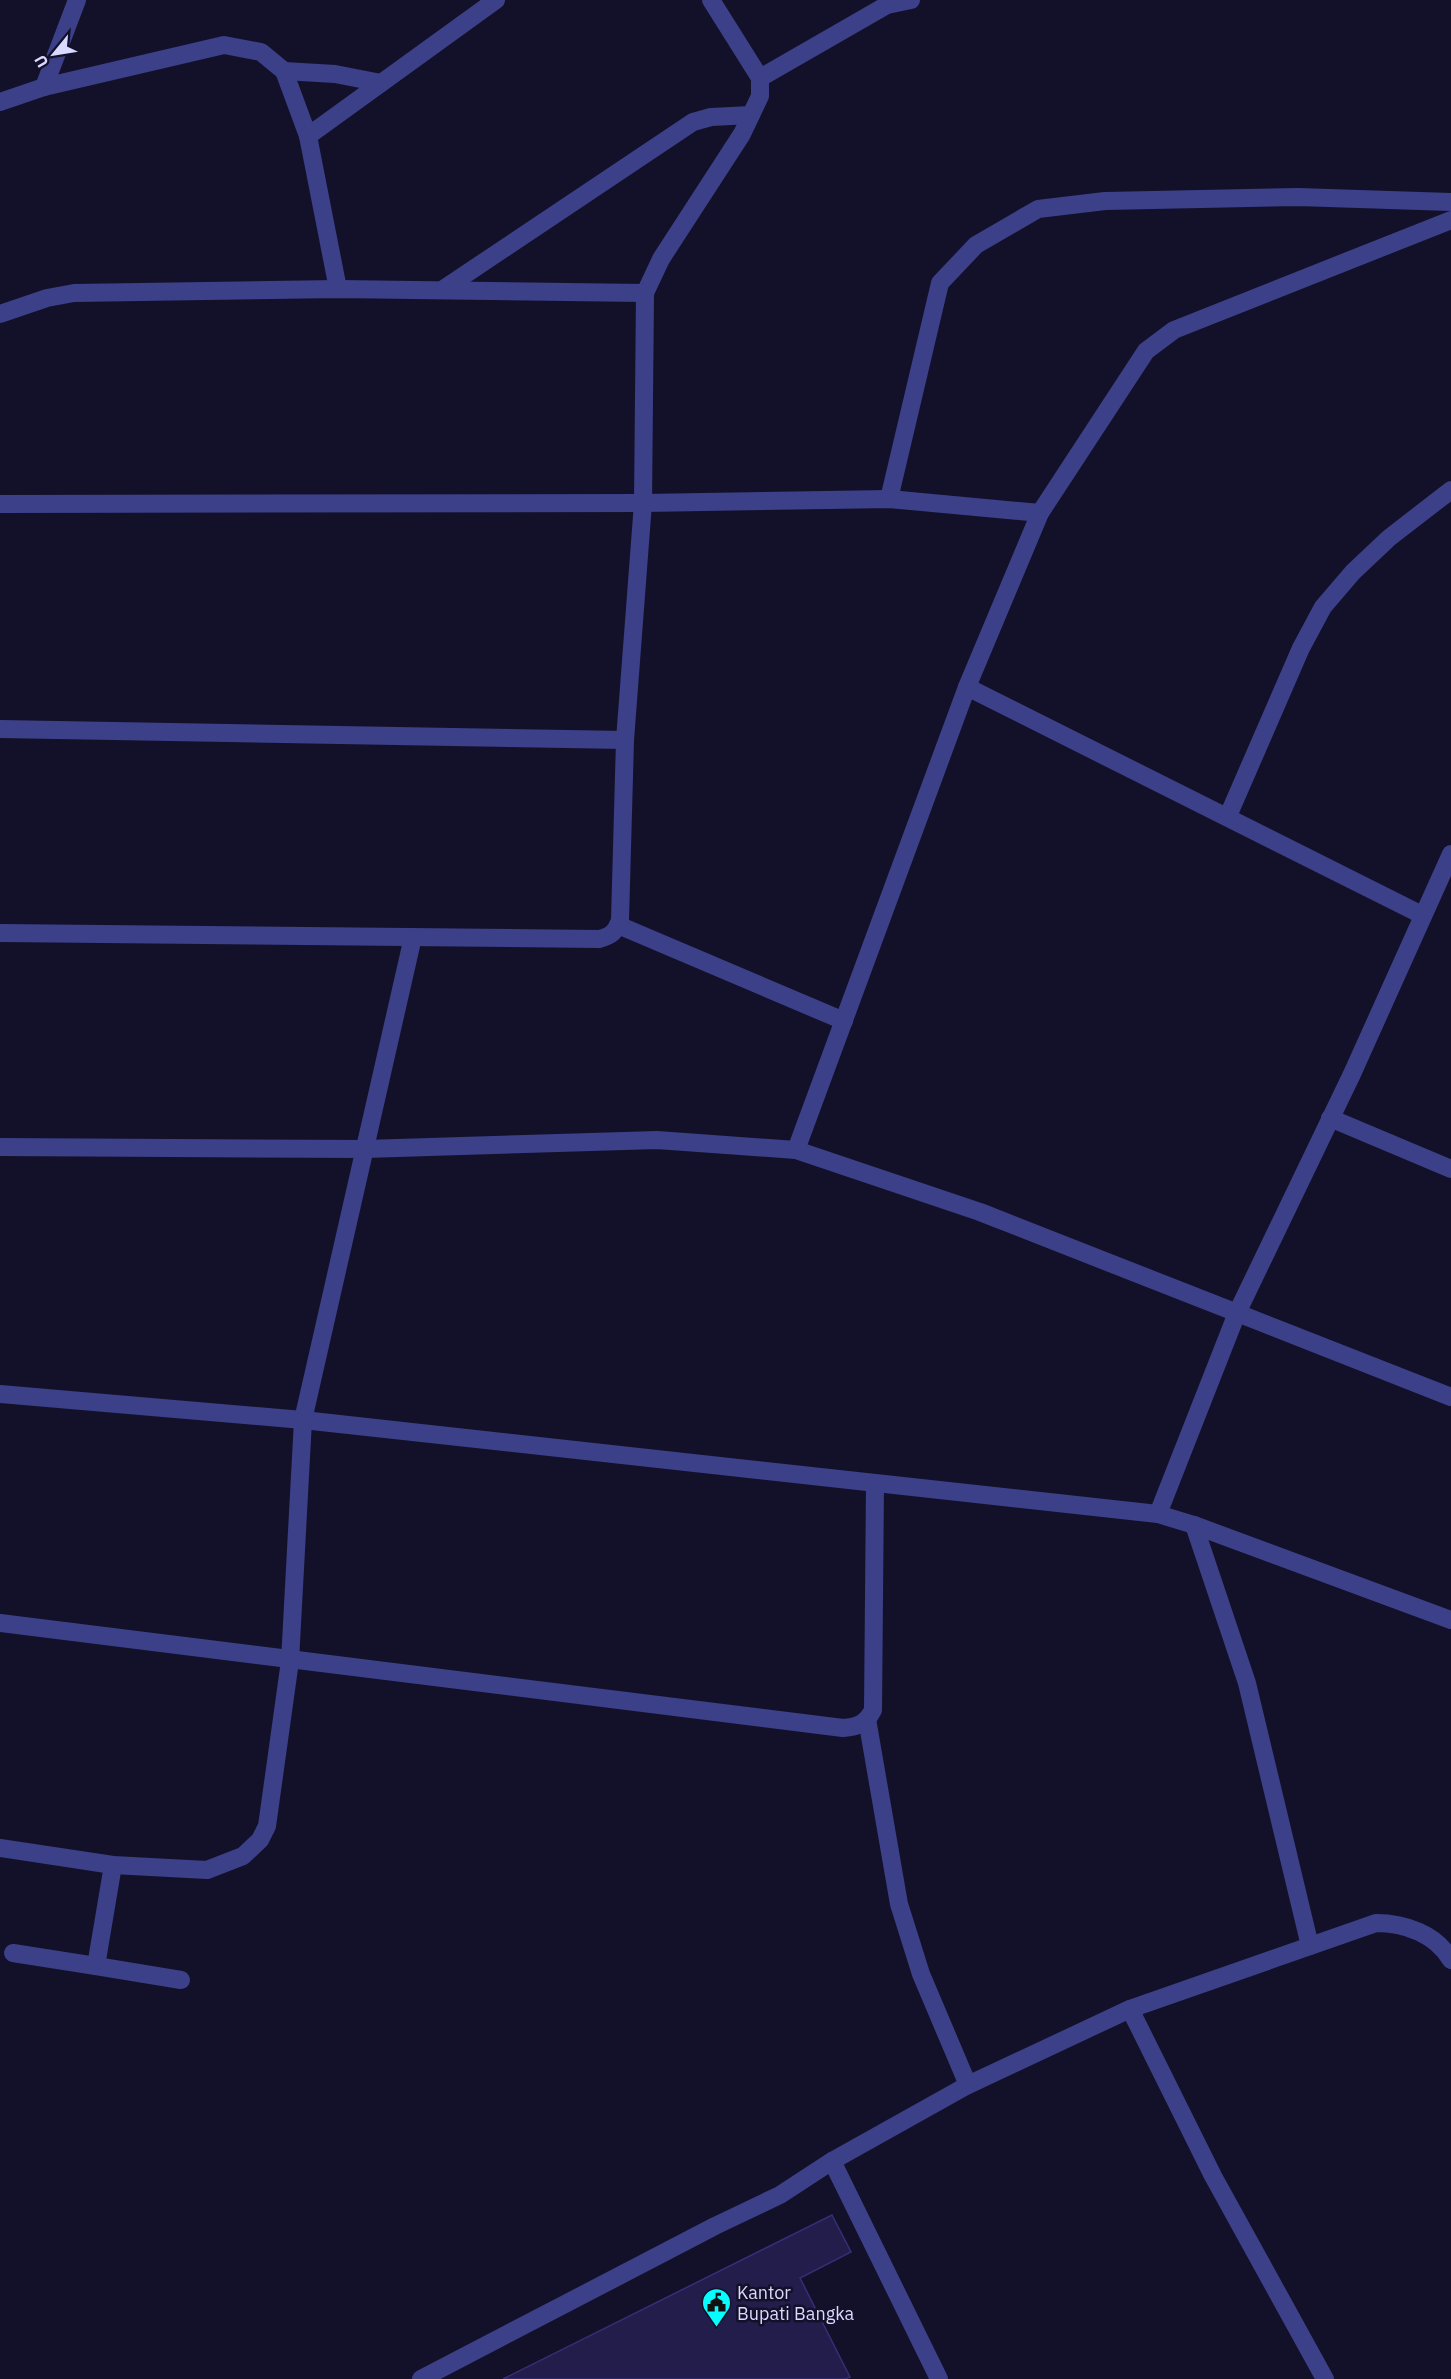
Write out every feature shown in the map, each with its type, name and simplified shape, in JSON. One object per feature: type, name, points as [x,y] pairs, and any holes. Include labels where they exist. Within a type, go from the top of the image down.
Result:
[{"type":"street","points":[[44,87],[77,0]]},
{"type":"street","points":[[308,136],[496,0]]},
{"type":"street","points":[[0,933],[600,939],[612,934],[618,925],[625,740],[643,503],[645,292],[661,259],[752,115],[760,96],[760,78],[711,0]]},
{"type":"street","points":[[760,78],[887,5],[911,0]]},
{"type":"street","points":[[0,102],[44,87],[224,45],[261,52],[284,71],[308,136],[338,289]]},
{"type":"street","points":[[284,71],[335,74],[381,83]]},
{"type":"street","points":[[442,290],[693,122],[711,117],[752,115]]},
{"type":"street","points":[[889,499],[940,283],[976,245],[1038,209],[1105,201],[1298,197],[1451,202]]},
{"type":"street","points":[[796,1150],[967,687],[1040,513],[1146,351],[1174,330],[1451,220]]},
{"type":"street","points":[[0,314],[46,298],[74,292],[338,289],[645,292]]},
{"type":"street","points":[[1228,816],[1301,648],[1323,607],[1353,572],[1389,538],[1451,490]]},
{"type":"street","points":[[0,504],[643,503],[889,499],[1040,513]]},
{"type":"street","points":[[967,687],[1422,915]]},
{"type":"street","points":[[0,729],[625,740]]},
{"type":"street","points":[[1158,1515],[1237,1313],[1330,1118],[1451,854]]},
{"type":"street","points":[[618,925],[844,1021]]},
{"type":"street","points":[[0,1848],[113,1865],[207,1870],[243,1856],[260,1840],[267,1826],[290,1661],[303,1420],[413,937]]},
{"type":"street","points":[[1330,1118],[1451,1169]]},
{"type":"street","points":[[0,1148],[365,1149],[657,1140],[796,1150],[980,1212],[1451,1397]]},
{"type":"street","points":[[0,1394],[303,1420],[1158,1515],[1194,1525],[1451,1620]]},
{"type":"street","points":[[0,1623],[290,1661],[843,1728],[855,1727],[867,1719],[873,1706],[875,1484]]},
{"type":"street","points":[[1194,1525],[1247,1683],[1310,1946]]},
{"type":"street","points":[[867,1719],[899,1904],[921,1974],[968,2085]]},
{"type":"street","points":[[96,1966],[113,1865]]},
{"type":"street","points":[[422,2379],[715,2226],[780,2195],[832,2161],[968,2085],[1130,2009],[1376,1923],[1391,1923],[1430,1937],[1451,1960]]},
{"type":"street","points":[[13,1953],[181,1980]]},
{"type":"street","points":[[1130,2009],[1213,2176],[1325,2379]]},
{"type":"street","points":[[832,2161],[939,2379]]},
{"type":"building","name":"Kantor Bupati Bangka","points":[[832,2215],[851,2252],[800,2278],[850,2377],[845,2379],[503,2379]]},
{"type":"place","name":"Kantor Bupati Bangka","points":[[716,2328]]}]
